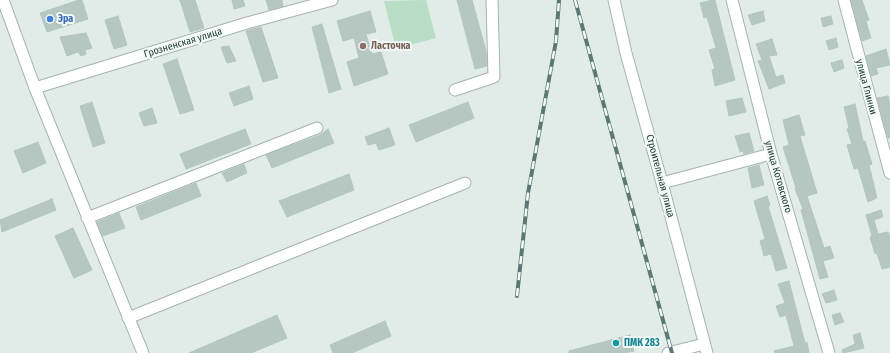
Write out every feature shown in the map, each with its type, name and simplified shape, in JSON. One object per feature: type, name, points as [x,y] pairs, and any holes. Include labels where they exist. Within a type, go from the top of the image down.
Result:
[{"type":"street","points":[[3,0],[35,88],[143,353]]},
{"type":"street","name":"Грозненская улица","points":[[35,88],[247,23],[332,0]]},
{"type":"street","points":[[455,90],[494,77],[492,0]]},
{"type":"street","name":"Строительная улица","points":[[614,0],[626,53],[706,349]]},
{"type":"street","name":"улица Котовского","points":[[732,0],[771,154],[829,353]]},
{"type":"street","name":"улица Глинки","points":[[844,0],[890,173]]},
{"type":"street","points":[[87,218],[317,128]]},
{"type":"street","points":[[662,183],[771,154]]},
{"type":"street","points":[[128,318],[465,183]]},
{"type":"street","points":[[668,353],[706,349]]},
{"type":"green space","points":[[426,0],[436,38],[396,49],[384,1]]},
{"type":"building","points":[[82,0],[88,19],[47,32],[40,13]]},
{"type":"building","points":[[180,0],[195,0],[204,28],[190,32]]},
{"type":"building","points":[[232,0],[243,0],[245,6],[234,9]]},
{"type":"building","points":[[266,0],[282,0],[283,6],[269,10]]},
{"type":"building","points":[[457,0],[472,0],[486,51],[487,66],[475,69]]},
{"type":"building","points":[[715,0],[735,80],[715,86],[712,70],[715,69],[709,50],[716,48],[707,17],[704,18],[700,3]]},
{"type":"building","points":[[851,0],[862,0],[869,20],[866,21],[871,38],[862,41]]},
{"type":"building","points":[[370,11],[376,32],[366,34],[372,54],[381,52],[388,74],[354,86],[347,62],[359,58],[354,38],[343,41],[337,21]]},
{"type":"building","points":[[763,11],[765,21],[752,25],[748,15]]},
{"type":"building","points":[[118,16],[127,45],[114,49],[105,20]]},
{"type":"building","points":[[831,16],[833,24],[823,27],[821,18]]},
{"type":"building","points":[[322,24],[341,89],[329,93],[312,27]]},
{"type":"building","points":[[261,27],[278,78],[263,82],[246,31]]},
{"type":"building","points":[[86,33],[92,48],[85,50],[86,54],[81,56],[78,52],[67,56],[60,37]]},
{"type":"building","points":[[836,38],[838,47],[829,50],[826,41]]},
{"type":"building","points":[[772,39],[777,55],[769,56],[776,77],[783,75],[785,83],[769,89],[758,61],[762,60],[756,44]]},
{"type":"building","points":[[229,46],[236,61],[227,63],[221,47]]},
{"type":"building","points":[[886,49],[890,65],[876,68],[878,74],[871,76],[866,56]]},
{"type":"building","points":[[177,59],[194,110],[180,114],[163,64]]},
{"type":"building","points":[[842,60],[844,68],[834,72],[831,63]]},
{"type":"building","points":[[249,86],[253,99],[234,106],[229,93]]},
{"type":"building","points":[[888,96],[890,104],[890,138],[888,138],[877,98]]},
{"type":"building","points":[[742,98],[746,112],[729,116],[726,101]]},
{"type":"building","points":[[92,102],[105,143],[93,147],[80,106]]},
{"type":"building","points":[[468,102],[474,118],[416,142],[409,125]]},
{"type":"building","points":[[855,104],[863,141],[865,141],[872,164],[869,165],[877,198],[868,202],[858,168],[854,169],[847,145],[852,144],[847,129],[849,128],[844,107]]},
{"type":"building","points":[[152,108],[157,123],[144,126],[139,113]]},
{"type":"building","points":[[799,115],[805,135],[800,136],[817,193],[807,196],[824,248],[830,246],[834,258],[823,261],[828,277],[820,279],[801,210],[803,209],[795,189],[796,188],[783,147],[789,145],[783,120]]},
{"type":"building","points":[[389,128],[395,145],[379,150],[376,143],[368,145],[365,137]]},
{"type":"building","points":[[245,129],[251,144],[186,169],[180,154]]},
{"type":"building","points":[[328,129],[334,143],[272,168],[266,155],[320,135]]},
{"type":"building","points":[[749,133],[754,151],[744,154],[743,151],[740,152],[735,136]]},
{"type":"building","points":[[38,142],[46,163],[23,173],[14,151]]},
{"type":"building","points":[[244,164],[247,173],[227,182],[222,173]]},
{"type":"building","points":[[759,165],[764,185],[752,188],[748,168]]},
{"type":"building","points":[[349,174],[354,190],[287,217],[279,201]]},
{"type":"building","points":[[196,183],[201,196],[141,220],[136,207]]},
{"type":"building","points":[[767,196],[770,205],[768,206],[787,268],[776,271],[771,254],[764,256],[760,241],[765,239],[754,201]]},
{"type":"building","points":[[52,199],[56,210],[2,232],[0,220]]},
{"type":"building","points":[[881,210],[883,217],[874,220],[878,234],[888,232],[890,238],[890,267],[882,269],[877,253],[875,254],[866,215]]},
{"type":"building","points":[[119,213],[125,228],[103,236],[97,222]]},
{"type":"building","points":[[73,228],[92,270],[74,278],[55,236]]},
{"type":"building","points":[[789,281],[809,353],[775,353],[774,351],[794,346],[786,315],[780,317],[776,306],[785,303],[778,284]]},
{"type":"building","points":[[834,290],[837,300],[826,303],[822,294]]},
{"type":"building","points":[[840,313],[844,322],[835,325],[832,315]]},
{"type":"building","points":[[277,315],[287,338],[251,353],[189,353]]},
{"type":"building","points":[[385,321],[391,336],[352,353],[333,353],[330,345]]},
{"type":"building","points":[[860,333],[864,348],[843,353],[842,350],[855,344],[853,335]]},
{"type":"building","name":"ПМК 283","points":[[630,335],[634,351],[624,353],[569,353],[569,351]]},
{"type":"railway","points":[[517,296],[528,193],[556,41],[559,0]]},
{"type":"railway","points":[[575,0],[672,353]]},
{"type":"place","name":"Эра","points":[[50,19]]},
{"type":"place","name":"Ласточка","points":[[363,46]]},
{"type":"place","name":"ПМК 283","points":[[616,343]]}]
